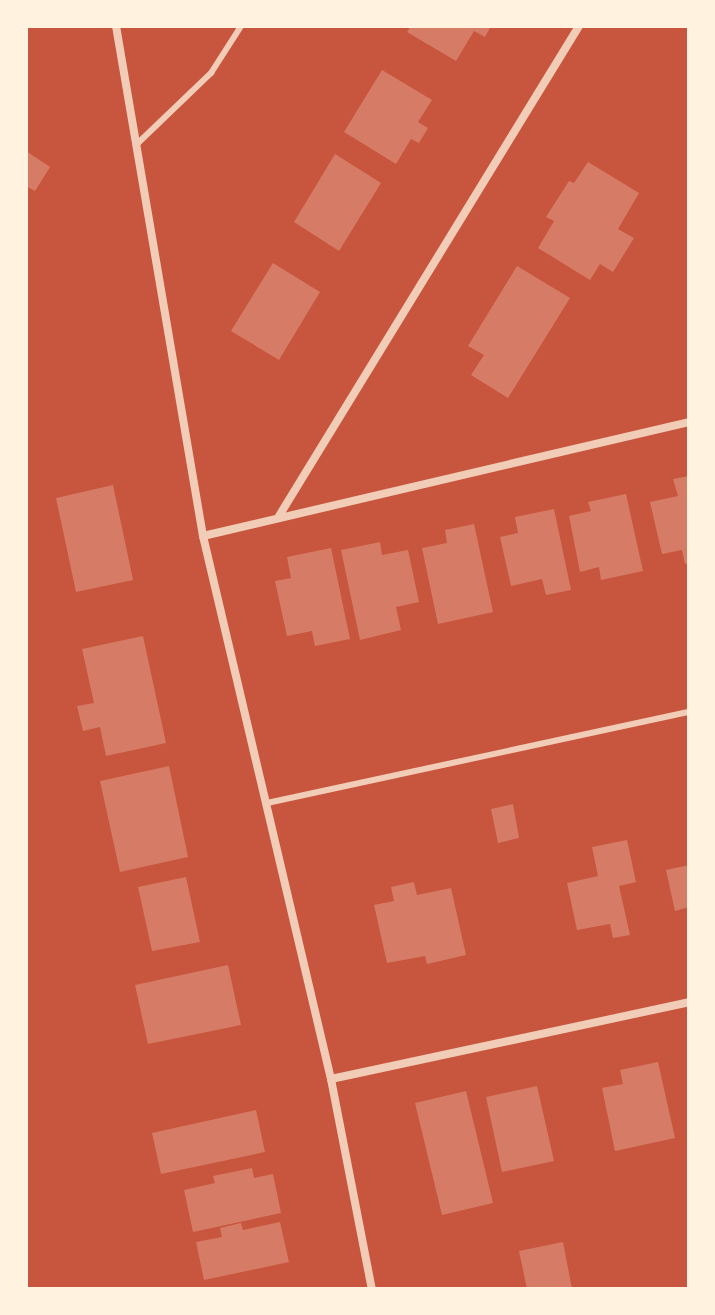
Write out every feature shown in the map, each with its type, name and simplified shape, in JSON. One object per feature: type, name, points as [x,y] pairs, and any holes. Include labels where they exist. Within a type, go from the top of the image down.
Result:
[{"type":"street","points":[[116,26],[203,536],[331,1079],[372,1289]]},
{"type":"street","points":[[279,516],[579,26]]},
{"type":"street","points":[[203,536],[689,422]]},
{"type":"street","points":[[331,1079],[689,1002]]},
{"type":"lane","points":[[137,144],[211,73],[241,26]]},
{"type":"lane","points":[[267,803],[689,712]]},
{"type":"building","points":[[411,26],[491,26],[485,37],[474,31],[456,61],[407,32]]},
{"type":"building","points":[[382,70],[432,100],[418,122],[428,128],[419,143],[411,139],[396,164],[344,132]]},
{"type":"building","points":[[26,151],[50,167],[35,191],[26,186]]},
{"type":"building","points":[[335,154],[381,183],[339,251],[294,222]]},
{"type":"building","points":[[588,162],[639,193],[618,229],[634,238],[613,272],[600,264],[590,280],[538,248],[554,221],[546,217],[569,181],[574,183]]},
{"type":"building","points":[[273,263],[320,292],[279,360],[231,331]]},
{"type":"building","points":[[517,266],[570,298],[508,398],[471,375],[484,355],[468,346]]},
{"type":"building","points":[[689,476],[689,563],[685,564],[682,550],[662,554],[650,502],[678,496],[673,479]]},
{"type":"building","points":[[113,485],[133,580],[76,592],[56,498]]},
{"type":"building","points":[[626,494],[643,571],[601,580],[599,567],[580,572],[569,516],[591,511],[588,502]]},
{"type":"building","points":[[554,509],[571,590],[546,595],[542,579],[511,586],[500,537],[518,533],[515,517]]},
{"type":"building","points":[[474,524],[493,612],[438,624],[422,548],[447,543],[445,530]]},
{"type":"building","points":[[380,542],[382,555],[408,550],[419,602],[396,607],[401,630],[360,640],[341,550]]},
{"type":"building","points":[[331,548],[350,639],[315,646],[312,631],[287,636],[275,581],[291,578],[287,557]]},
{"type":"building","points":[[143,636],[166,743],[106,756],[100,727],[83,731],[77,706],[94,703],[82,649]]},
{"type":"building","points":[[169,766],[188,857],[120,872],[100,781]]},
{"type":"building","points":[[513,804],[519,838],[498,843],[491,809]]},
{"type":"building","points":[[627,840],[636,882],[619,886],[630,935],[613,938],[610,924],[577,930],[567,883],[598,876],[592,847]]},
{"type":"building","points":[[689,865],[689,907],[675,911],[666,870]]},
{"type":"building","points":[[186,877],[200,942],[152,951],[138,887]]},
{"type":"building","points":[[414,882],[417,895],[451,888],[466,955],[427,964],[425,956],[387,963],[374,905],[394,901],[391,887]]},
{"type":"building","points":[[228,965],[241,1025],[148,1044],[135,985]]},
{"type":"building","points":[[658,1062],[675,1138],[615,1151],[602,1088],[623,1084],[620,1070]]},
{"type":"building","points":[[537,1086],[554,1161],[502,1172],[486,1097]]},
{"type":"building","points":[[466,1091],[493,1203],[442,1215],[415,1103]]},
{"type":"building","points":[[256,1110],[265,1152],[161,1174],[152,1133]]},
{"type":"building","points":[[252,1168],[254,1178],[273,1174],[281,1213],[193,1232],[184,1190],[215,1183],[213,1176]]},
{"type":"building","points":[[280,1222],[289,1262],[204,1280],[196,1242],[222,1237],[220,1228],[241,1223],[243,1230]]},
{"type":"building","points":[[563,1242],[572,1289],[527,1289],[519,1251]]}]
